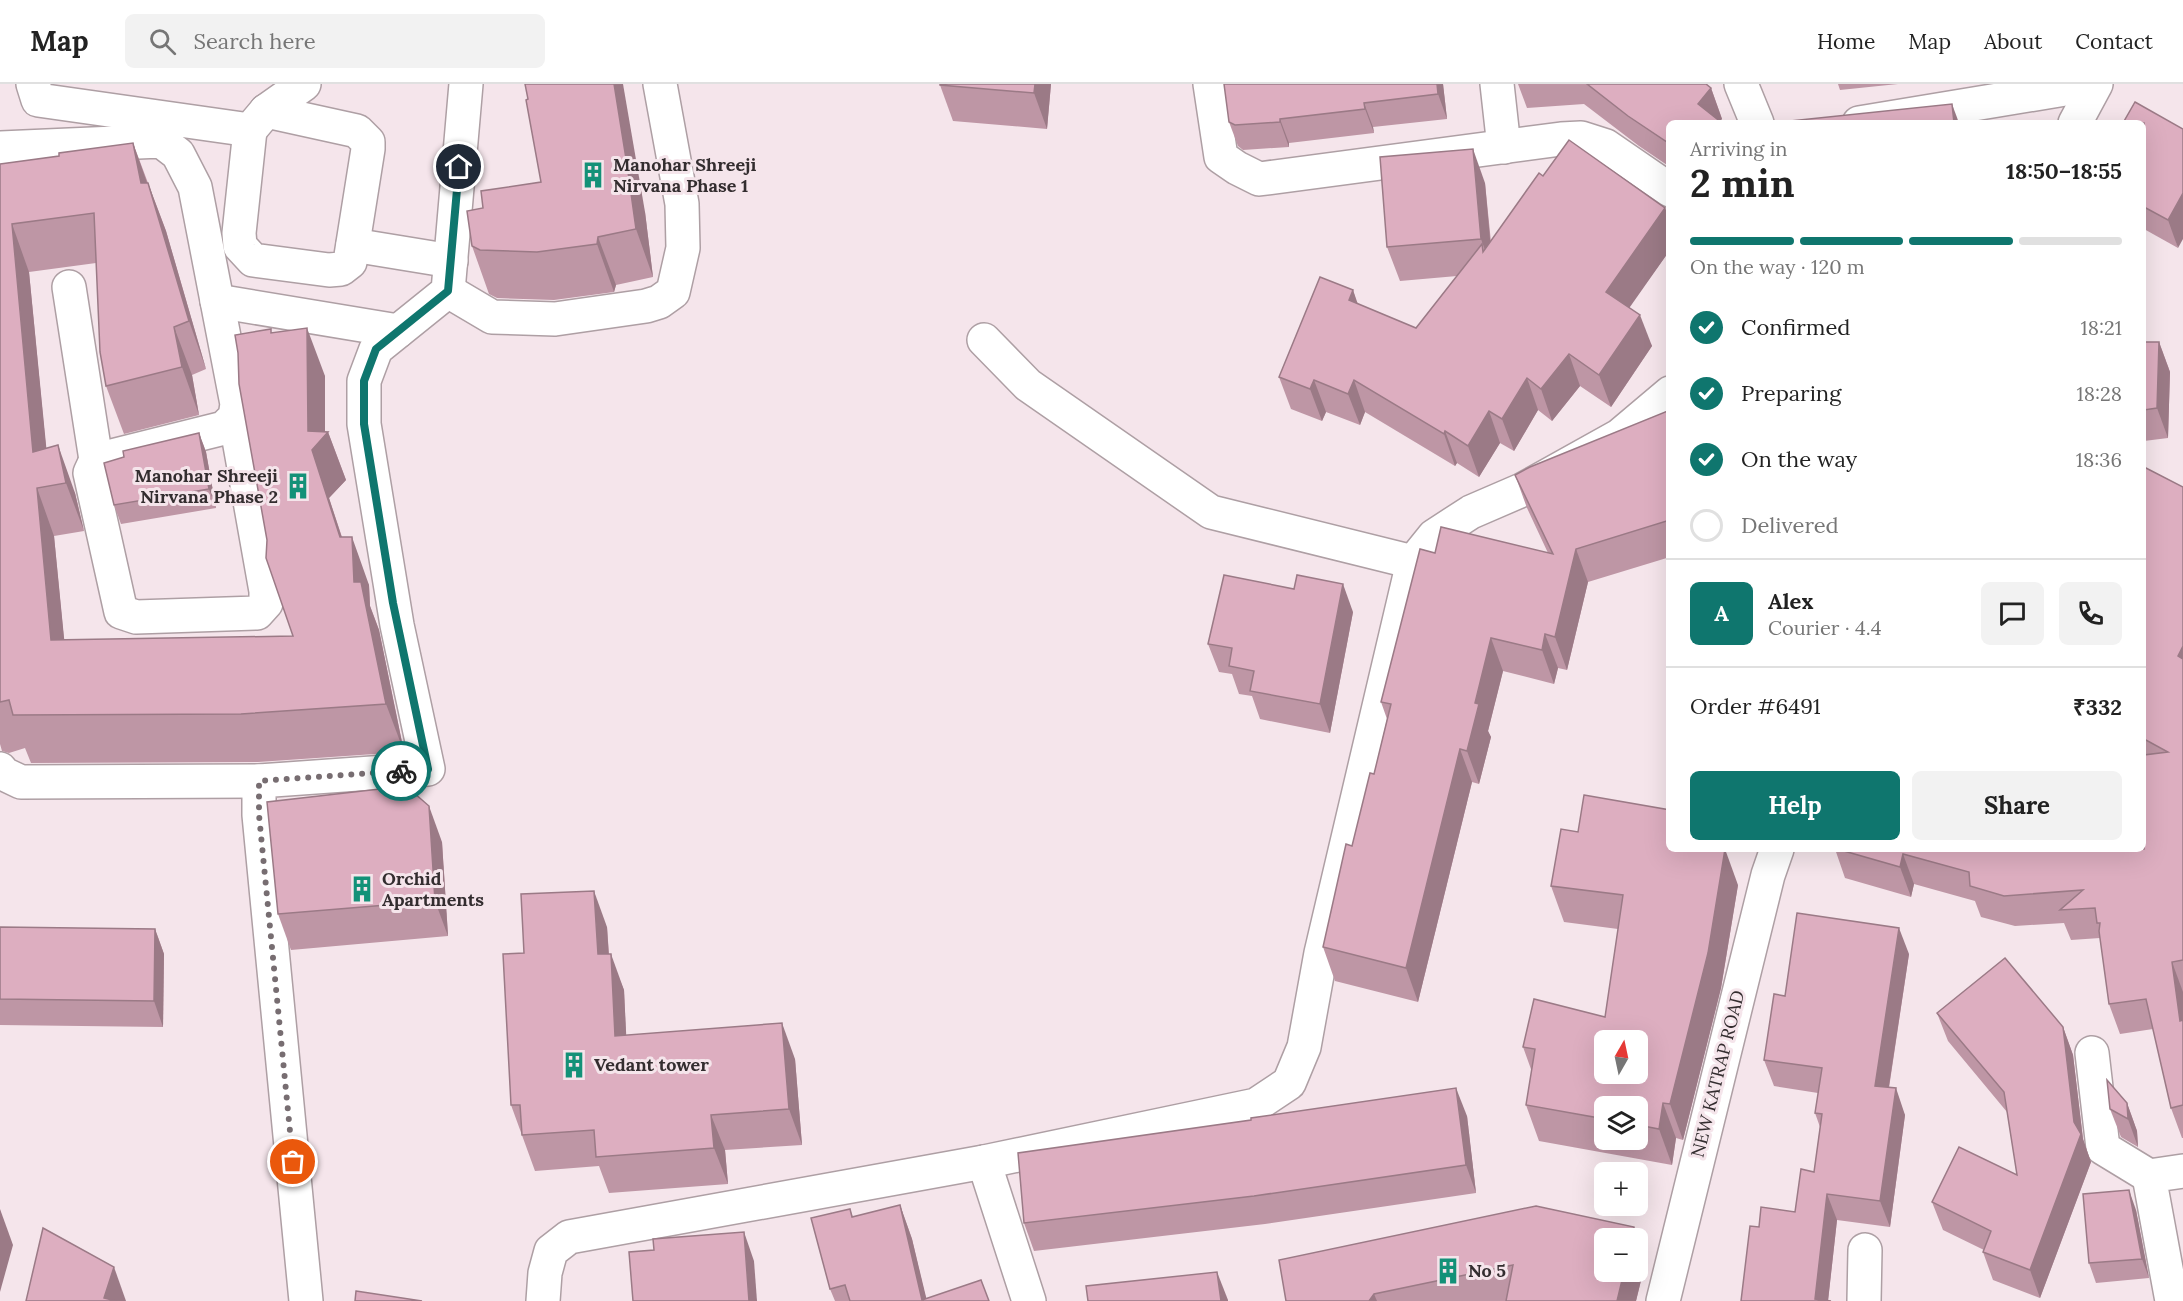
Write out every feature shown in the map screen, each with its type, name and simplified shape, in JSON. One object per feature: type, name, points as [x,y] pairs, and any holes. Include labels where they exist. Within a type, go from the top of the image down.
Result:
[{"type":"street","points":[[33,84],[38,100],[258,121],[357,131],[368,142],[350,262],[342,269],[329,270],[253,260],[240,246],[239,233],[258,121],[304,84]]},
{"type":"street","points":[[0,769],[4,774],[21,782],[259,781],[428,769],[397,625],[364,424],[364,381],[376,349],[398,331],[449,276],[466,84]]},
{"type":"street","points":[[353,245],[449,276],[492,317],[555,319],[659,302],[673,292],[683,248],[682,204],[660,84]]},
{"type":"street","points":[[1210,84],[1221,157],[1259,179],[1581,138],[1606,146],[1666,187]]},
{"type":"street","points":[[1497,84],[1504,147]]},
{"type":"street","points":[[1742,84],[1756,120]]},
{"type":"street","points":[[1877,120],[2096,84]]},
{"type":"street","points":[[2077,120],[2096,84]]},
{"type":"street","points":[[0,148],[161,141],[178,154],[195,187],[237,404],[235,417],[266,591],[266,603],[257,613],[136,617],[121,612],[90,473],[96,460],[69,286]]},
{"type":"street","points":[[217,301],[398,331]]},
{"type":"street","points":[[984,340],[1028,385],[1211,512],[1413,562]]},
{"type":"street","points":[[543,1301],[544,1273],[551,1251],[569,1238],[984,1162],[1256,1105],[1289,1083],[1304,1047],[1321,953],[1413,562],[1434,536],[1472,512],[1522,490],[1619,436],[1666,396]]},
{"type":"street","points":[[96,460],[224,428],[235,417]]},
{"type":"street","points":[[259,781],[259,815],[306,1301]]},
{"type":"street","name":"NEW KATRAP ROAD","points":[[1663,1301],[1768,875],[1776,852]]},
{"type":"street","points":[[2092,1053],[2103,1148],[2149,1176],[2183,1171]]},
{"type":"street","points":[[984,1162],[1029,1301]]},
{"type":"street","points":[[2149,1176],[2172,1301]]},
{"type":"street","points":[[1864,1301],[1865,1250]]},
{"type":"building","points":[[525,84],[614,84],[636,229],[598,237],[597,244],[537,252],[480,250],[472,246],[467,211],[483,208],[481,191],[541,182]]},
{"type":"building","points":[[940,84],[1035,84],[1034,93]]},
{"type":"building","points":[[1224,84],[1437,84],[1438,94],[1364,103],[1365,109],[1280,119],[1280,122],[1235,125],[1229,122]]},
{"type":"building","points":[[1587,84],[1706,84],[1711,88],[1698,104],[1718,120],[1666,120],[1666,141],[1628,116]]},
{"type":"building","points":[[2135,102],[2183,129],[2183,193],[2168,220],[2146,208],[2146,120],[2125,120]]},
{"type":"building","points":[[1952,104],[1954,120],[1800,120]]},
{"type":"building","points":[[1569,140],[1665,208],[1606,292],[1640,315],[1599,375],[1569,354],[1541,389],[1527,378],[1502,419],[1489,411],[1468,446],[1354,380],[1348,394],[1314,380],[1310,389],[1279,377],[1320,277],[1353,290],[1349,300],[1416,328],[1482,244],[1483,252],[1539,173],[1543,176]]},
{"type":"building","points":[[133,143],[141,183],[148,183],[189,321],[174,327],[182,367],[106,386],[100,352],[94,213],[12,224],[33,452],[58,445],[66,483],[37,488],[51,640],[293,636],[266,558],[267,540],[239,384],[235,335],[271,329],[271,333],[307,328],[308,431],[328,432],[312,450],[340,537],[352,537],[354,582],[361,582],[386,704],[241,714],[13,715],[9,700],[0,702],[0,164]]},
{"type":"building","points":[[1473,149],[1481,239],[1387,247],[1380,157]]},
{"type":"building","points":[[2146,342],[2159,342],[2157,408],[2146,410]]},
{"type":"building","points":[[1666,412],[1666,521],[1576,549],[1555,637],[1545,634],[1542,650],[1491,638],[1475,703],[1479,704],[1467,751],[1460,749],[1406,968],[1323,947],[1346,844],[1352,846],[1370,773],[1374,774],[1391,704],[1381,702],[1420,549],[1435,553],[1441,527],[1553,554],[1515,475]]},
{"type":"building","points":[[199,433],[209,489],[114,505],[104,463],[124,457],[123,451]]},
{"type":"building","points":[[2146,468],[2183,487],[2183,646],[2178,656],[2183,659],[2183,960],[2172,962],[2180,1021],[2183,1020],[2183,1105],[2171,1108],[2146,999],[2109,1004],[2099,931],[2100,923],[2097,923],[2095,908],[2060,910],[2083,890],[2004,896],[1970,886],[1969,872],[1903,854],[1900,867],[1848,852],[2146,852],[2146,755],[2168,752],[2146,740]]},
{"type":"building","points":[[1224,575],[1294,589],[1297,575],[1343,584],[1320,704],[1250,691],[1254,671],[1229,666],[1232,648],[1208,644]]},
{"type":"building","name":"Orchid Apartments","points":[[406,786],[429,806],[435,901],[278,914],[267,802]]},
{"type":"building","points":[[1584,795],[1666,809],[1666,852],[1725,852],[1708,953],[1670,1104],[1663,1103],[1659,1129],[1648,1127],[1648,1096],[1594,1096],[1594,1117],[1526,1105],[1535,1049],[1523,1047],[1534,999],[1605,1017],[1623,895],[1551,886],[1561,829],[1578,832]]},
{"type":"building","name":"Vedant tower","points":[[594,891],[598,954],[611,954],[615,1036],[782,1023],[789,1109],[711,1115],[714,1148],[596,1157],[594,1130],[522,1135],[520,1105],[511,1105],[503,954],[524,953],[521,894]]},
{"type":"building","points":[[1797,913],[1899,928],[1875,1086],[1896,1088],[1880,1201],[1827,1194],[1815,1299],[1831,1301],[1741,1301],[1750,1226],[1759,1227],[1761,1207],[1795,1212],[1801,1169],[1814,1172],[1822,1114],[1815,1113],[1822,1068],[1764,1060],[1774,994],[1785,996]]},
{"type":"building","points":[[0,927],[155,929],[154,1001],[0,999]]},
{"type":"building","points":[[2005,958],[2063,1027],[2074,1122],[2081,1134],[2030,1270],[1983,1252],[1991,1231],[1932,1202],[1959,1147],[2017,1175],[2004,1092],[1937,1013]]},
{"type":"building","points":[[2107,1080],[2127,1103],[2128,1119],[2110,1109]]},
{"type":"building","points":[[1456,1088],[1466,1165],[1254,1196],[1024,1223],[1018,1153]]},
{"type":"building","points":[[2129,1190],[2142,1259],[2089,1263],[2083,1194]]},
{"type":"building","points":[[900,1205],[922,1300],[981,1280],[989,1301],[850,1301],[845,1285],[830,1289],[811,1218],[850,1209],[852,1217]]},
{"type":"building","points":[[1536,1206],[1634,1227],[1594,1228],[1594,1282],[1622,1282],[1617,1301],[1506,1301],[1513,1265],[1374,1294],[1369,1301],[1286,1301],[1279,1260]]},
{"type":"building","points":[[43,1228],[114,1267],[104,1298],[116,1301],[26,1301]]},
{"type":"building","points":[[744,1232],[749,1301],[633,1301],[629,1252],[654,1250],[653,1239]]},
{"type":"building","points":[[1217,1272],[1221,1301],[1088,1301],[1086,1286]]},
{"type":"building","points":[[356,1291],[422,1301],[355,1301]]},
{"type":"way so far","points":[[293,1162],[259,815],[259,781],[401,771]]},
{"type":"place","name":"Manohar Shreeji Nirvana Phase 1","points":[[593,175]]},
{"type":"place","name":"Manohar Shreeji Nirvana Phase 2","points":[[298,486]]},
{"type":"place","name":"Orchid Apartments","points":[[362,889]]},
{"type":"place","name":"Vedant tower","points":[[574,1065]]},
{"type":"place","name":"No 5","points":[[1448,1271]]},
{"type":"route","points":[[401,771],[428,769],[393,603],[364,424],[364,381],[376,349],[448,291],[459,167]]}]
